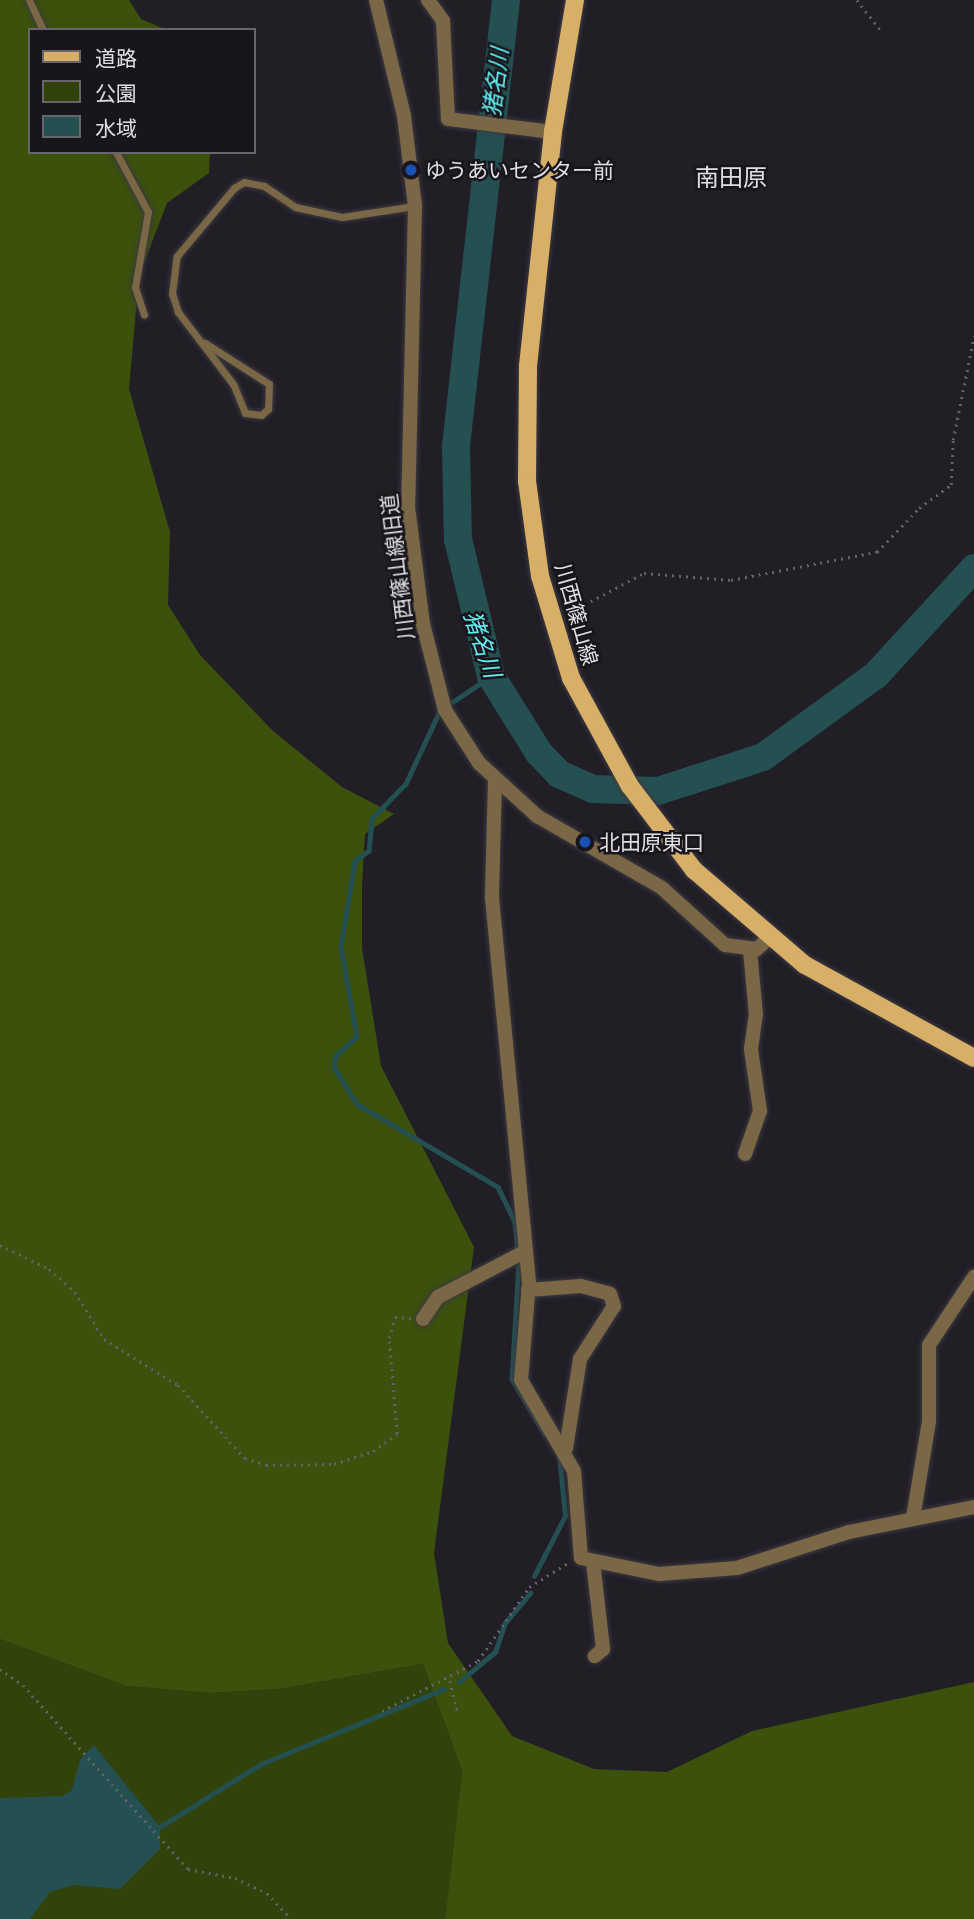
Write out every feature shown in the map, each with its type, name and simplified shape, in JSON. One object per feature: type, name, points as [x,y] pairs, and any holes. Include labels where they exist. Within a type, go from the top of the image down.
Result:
[{"type":"main road","name":"川西篠山線","points":[[575,0],[553,132],[528,366],[527,481],[540,576],[572,678],[599,735],[673,845],[769,938],[974,1058]]},
{"type":"street","name":"川西篠山線旧道","points":[[376,0],[404,116],[415,206],[407,456],[414,571],[445,710],[495,780],[537,816],[663,888],[725,944],[750,950]]},
{"type":"street","points":[[428,0],[443,21],[448,119],[553,132]]},
{"type":"street","points":[[495,780],[492,898],[520,1254],[528,1290],[521,1380],[566,1448],[574,1471],[603,1649],[595,1656]]},
{"type":"street","points":[[745,1154],[760,1111],[751,1049],[757,1015],[750,950],[769,938]]},
{"type":"street","points":[[423,1319],[438,1297],[520,1254]]},
{"type":"street","points":[[913,1518],[929,1421],[929,1345],[974,1277]]},
{"type":"street","points":[[528,1290],[582,1286],[610,1294],[614,1306],[580,1359],[566,1448]]},
{"type":"street","points":[[587,1560],[659,1574],[737,1568],[913,1518],[974,1507]]},
{"type":"lane","points":[[29,0],[42,28]]},
{"type":"lane","points":[[117,154],[148,212],[135,287],[144,315]]},
{"type":"lane","points":[[205,343],[269,384],[268,409],[261,415],[245,413],[205,343],[178,312],[172,279],[177,256],[234,188],[244,182],[264,186],[295,207],[330,216],[415,206]]},
{"type":"path","points":[[857,0],[880,29]]},
{"type":"path","points":[[572,611],[644,573],[731,580],[765,570],[877,552],[919,508],[946,493],[974,336]]},
{"type":"path","points":[[0,1245],[49,1269],[75,1292],[104,1339],[178,1385],[245,1458],[266,1465],[334,1464],[373,1451],[397,1434],[389,1338],[395,1317],[423,1319]]},
{"type":"path","points":[[382,1711],[450,1681],[489,1649],[501,1621],[538,1578],[587,1560]]},
{"type":"path","points":[[0,1670],[23,1685],[188,1869],[267,1893],[291,1919]]},
{"type":"path","points":[[450,1681],[458,1713]]},
{"type":"green space","points":[[0,0],[129,0],[141,19],[162,28],[28,28],[28,154],[210,154],[209,173],[167,203],[139,276],[129,389],[170,532],[168,605],[200,655],[273,731],[342,787],[394,814],[365,834],[362,885],[362,948],[381,1066],[474,1247],[434,1553],[448,1643],[512,1736],[594,1769],[667,1772],[752,1731],[974,1682],[974,1919],[445,1919],[462,1771],[423,1664],[279,1689],[210,1693],[126,1686],[0,1639]]},
{"type":"green space","points":[[0,1639],[126,1686],[210,1693],[279,1689],[423,1664],[462,1771],[445,1919],[0,1919]]},
{"type":"water","points":[[94,1745],[160,1827],[160,1849],[120,1889],[74,1885],[50,1892],[30,1919],[0,1919],[0,1798],[63,1796],[72,1790],[80,1760]]},
{"type":"waterway","name":"猪名川","points":[[506,0],[456,447],[458,539],[491,676],[539,753],[559,774],[593,789],[658,791],[763,757],[876,675],[974,568]]},
{"type":"waterway","points":[[448,705],[491,676]]},
{"type":"waterway","points":[[441,709],[406,784],[372,819],[369,851],[355,861],[341,947],[357,1037],[336,1056],[334,1067],[357,1104],[498,1187],[515,1222],[519,1262],[512,1379],[545,1434]]},
{"type":"waterway","points":[[534,1576],[565,1516],[559,1456]]},
{"type":"waterway","points":[[459,1682],[495,1652],[505,1623],[530,1593]]},
{"type":"waterway","points":[[160,1827],[261,1764],[444,1689]]},
{"type":"place","name":"ゆうあいセンター前","points":[[411,170]]},
{"type":"place","name":"北田原東口","points":[[585,842]]},
{"type":"district","name":"南田原","points":[[731,177]]}]
